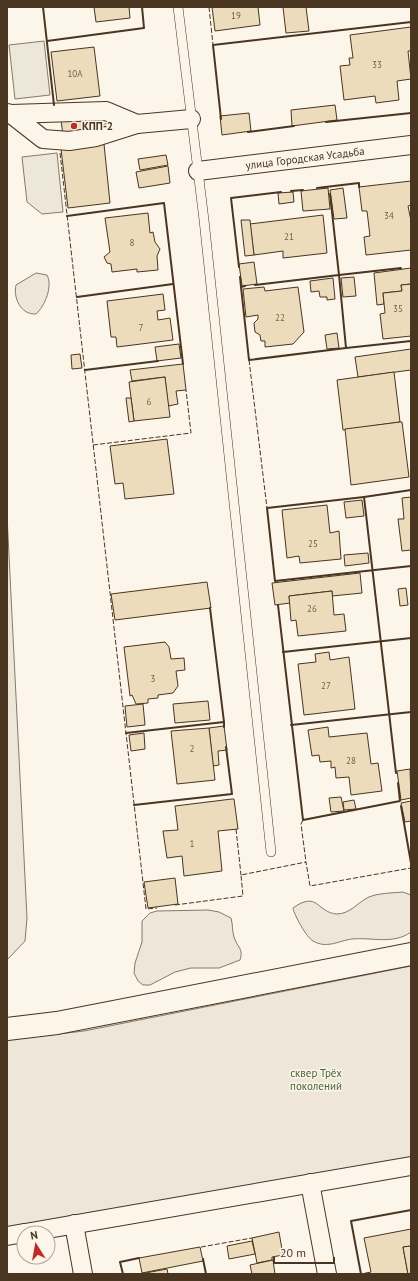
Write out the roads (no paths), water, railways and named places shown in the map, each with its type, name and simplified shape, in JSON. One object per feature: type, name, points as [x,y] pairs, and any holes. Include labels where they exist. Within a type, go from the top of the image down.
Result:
[{"type":"street","points":[[9,113],[106,111],[137,124]]},
{"type":"street","points":[[9,113],[43,139],[69,141],[96,137],[137,124],[191,119]]},
{"type":"street","name":"улица Городская Усадьба","points":[[198,171],[411,145]]},
{"type":"street","points":[[7,1029],[57,1023],[411,954]]},
{"type":"street","points":[[56,1227],[411,1166]]},
{"type":"street","points":[[310,1183],[328,1274]]},
{"type":"street","points":[[74,1224],[83,1274]]},
{"type":"lane","points":[[178,7],[198,171],[271,852]]},
{"type":"place","name":"КПП-2","points":[[74,126]]},
{"type":"park label","name":"сквер Трёх поколений","points":[[316,1079]]}]
